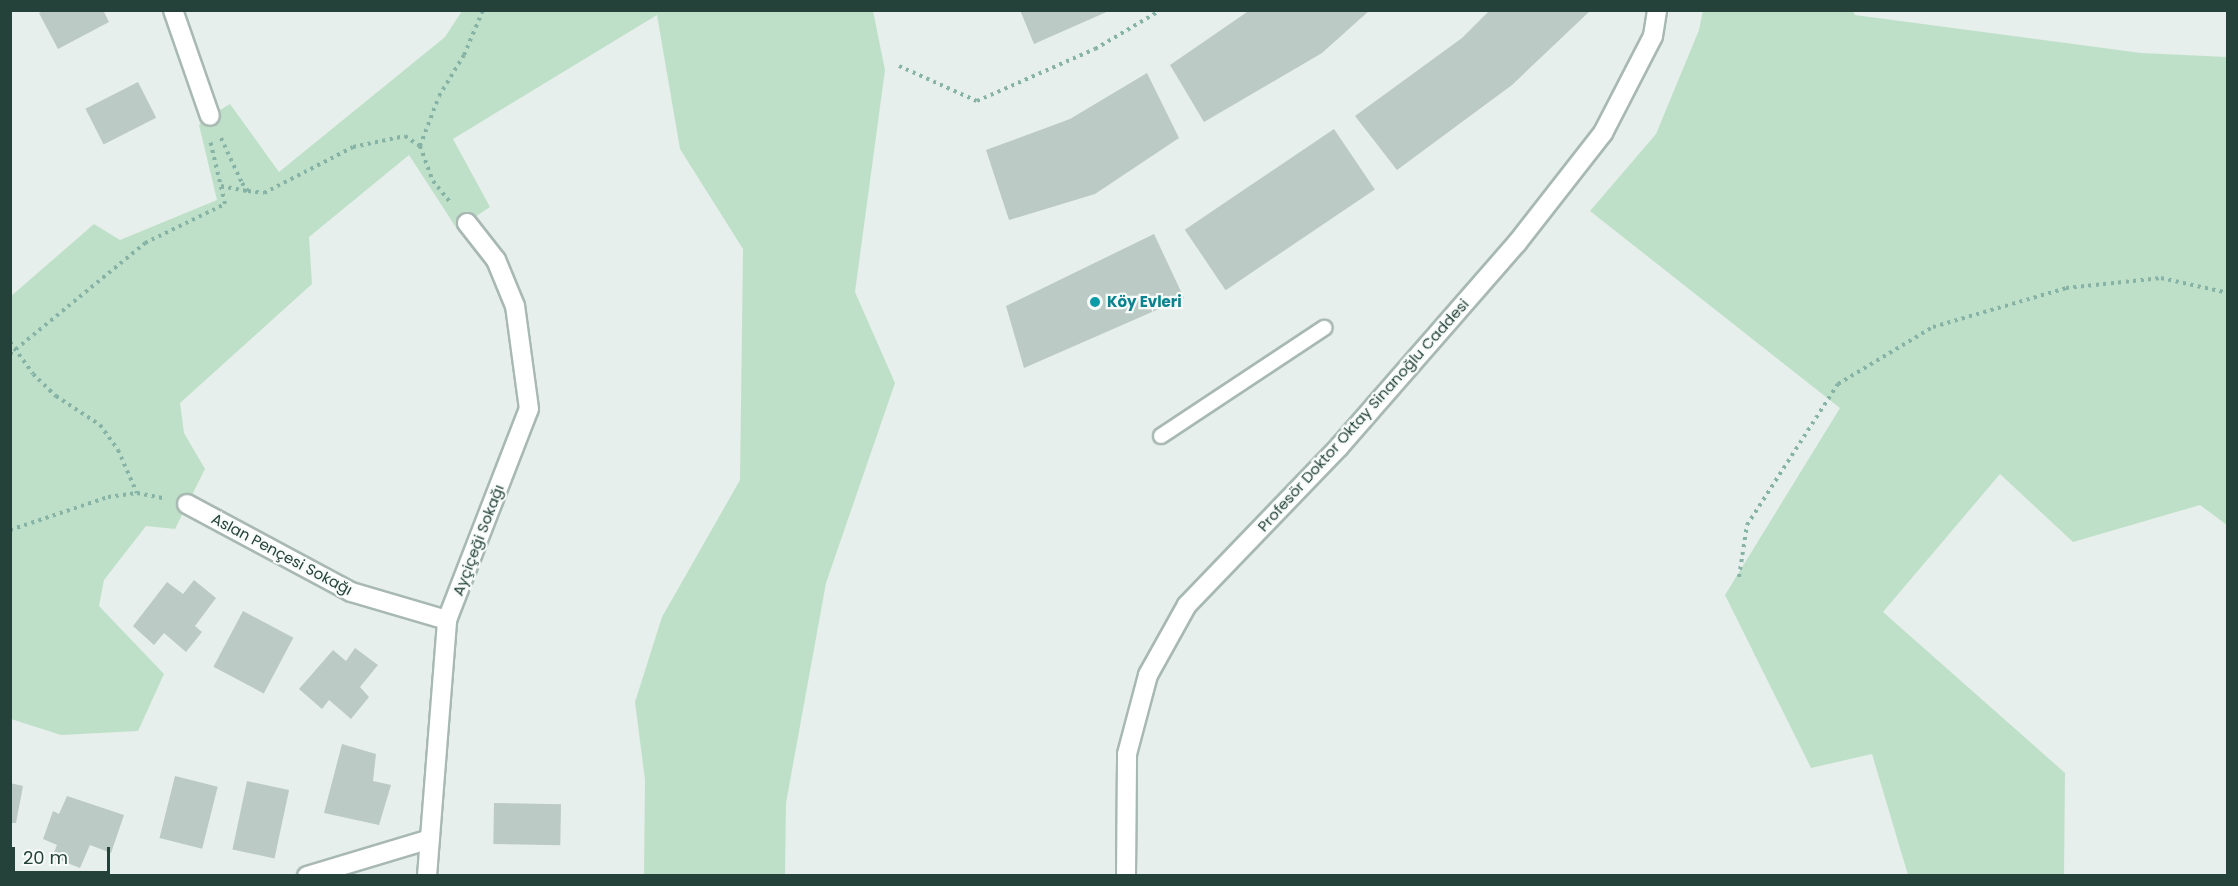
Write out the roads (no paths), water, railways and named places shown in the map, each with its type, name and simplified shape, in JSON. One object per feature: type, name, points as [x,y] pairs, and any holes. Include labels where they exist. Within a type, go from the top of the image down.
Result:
[{"type":"street","points":[[174,10],[210,116]]},
{"type":"street","name":"Profesör Doktor Oktay Sinanoğlu Caddesi","points":[[1126,876],[1127,754],[1148,675],[1187,605],[1339,447],[1517,243],[1603,133],[1653,36],[1657,10]]},
{"type":"street","name":"Ayçiçeği Sokağı","points":[[427,876],[447,620],[529,409],[515,306],[496,260],[467,223]]},
{"type":"street","name":"Aslan Pençesi Sokağı","points":[[188,504],[351,592],[447,620]]},
{"type":"street","points":[[308,876],[430,839]]},
{"type":"lane","points":[[1161,436],[1324,328]]},
{"type":"place","name":"Köy Evleri","points":[[1095,302]]}]
